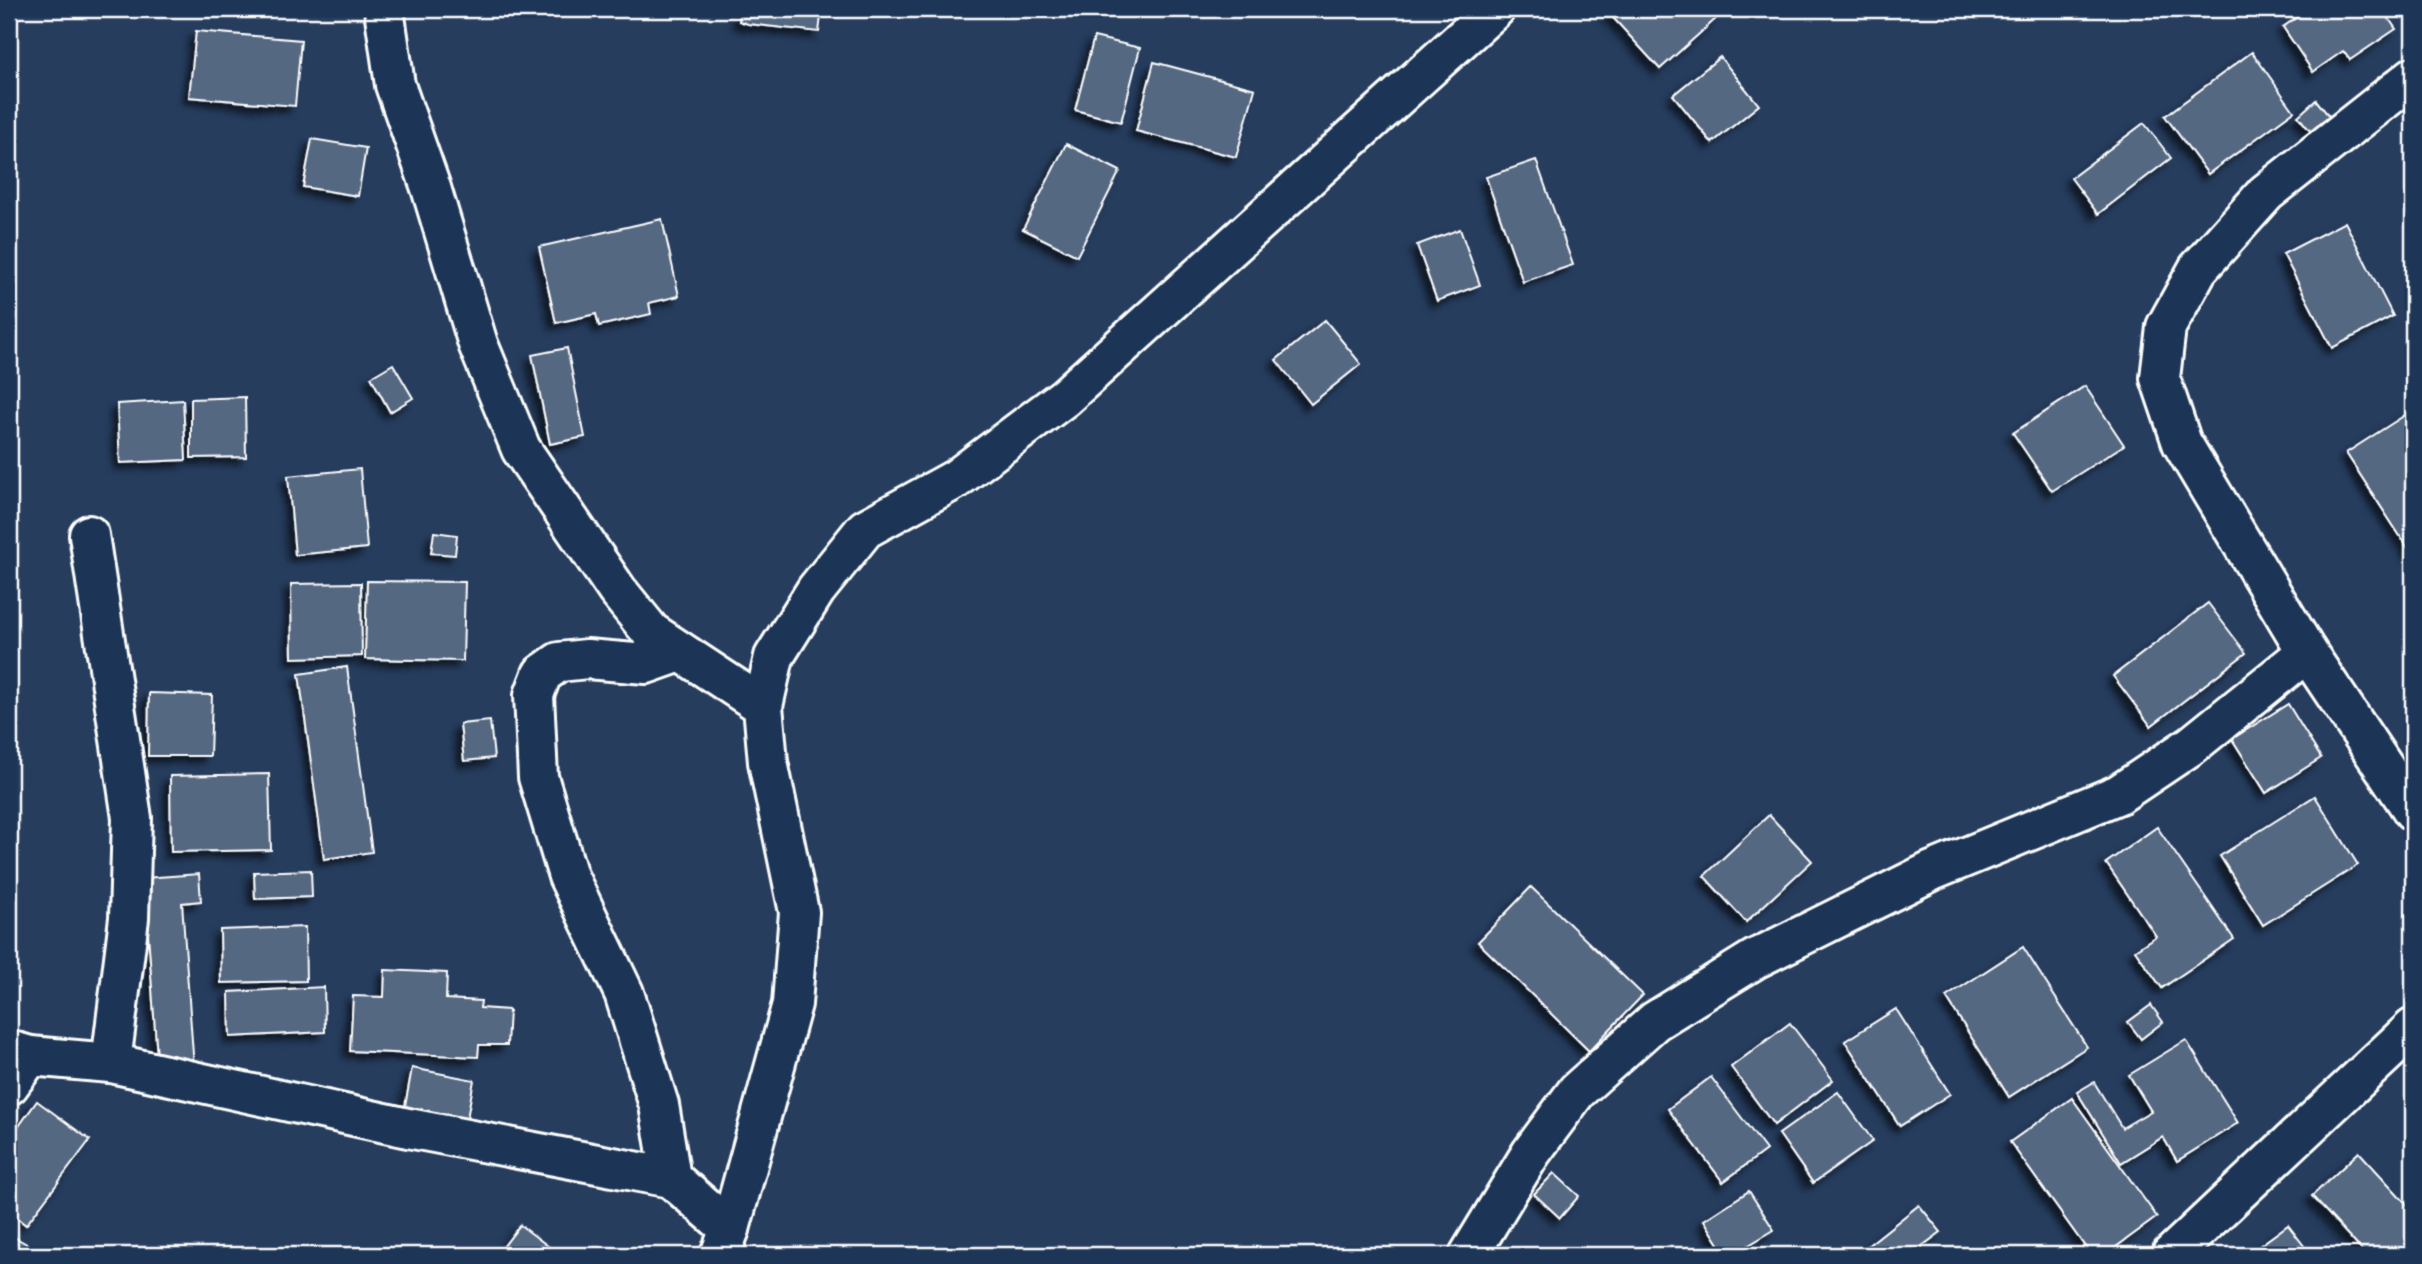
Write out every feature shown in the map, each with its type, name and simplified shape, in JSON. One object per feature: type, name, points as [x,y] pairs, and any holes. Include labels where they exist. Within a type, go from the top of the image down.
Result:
[{"type":"street","points":[[384,9],[395,85],[456,264],[478,344],[521,449],[617,590],[651,632],[763,706]]},
{"type":"street","points":[[725,1242],[792,1004],[799,912],[768,762],[763,706],[774,657],[816,590],[865,529],[956,479],[1065,397],[1495,9]]},
{"type":"street","points":[[2413,77],[2266,193],[2198,269],[2166,327],[2160,378],[2182,443],[2307,652],[2413,811]]},
{"type":"street","points":[[89,535],[132,818],[128,918],[111,1063]]},
{"type":"street","points":[[680,652],[646,664],[587,659],[559,662],[542,674],[534,695],[538,777],[568,876],[624,993],[659,1105],[671,1178],[725,1242]]},
{"type":"street","points":[[1469,1255],[1531,1153],[1577,1091],[1655,1021],[1755,959],[1921,877],[2119,794],[2192,745],[2307,652]]},
{"type":"street","points":[[2171,1255],[2413,1028]]},
{"type":"street","points":[[16,1064],[111,1063],[408,1128],[671,1178]]},
{"type":"building","points":[[741,9],[822,9],[819,32],[748,24],[739,21]]},
{"type":"building","points":[[1605,9],[1710,9],[1718,17],[1660,69]]},
{"type":"building","points":[[2309,9],[2382,9],[2396,29],[2350,60],[2343,51],[2313,72],[2283,27]]},
{"type":"building","points":[[196,31],[301,40],[295,106],[189,97]]},
{"type":"building","points":[[1094,37],[1140,48],[1121,122],[1075,110]]},
{"type":"building","points":[[2252,52],[2294,111],[2208,174],[2165,116]]},
{"type":"building","points":[[1720,57],[1759,105],[1712,143],[1673,95]]},
{"type":"building","points":[[1154,62],[1255,89],[1236,157],[1136,131]]},
{"type":"building","points":[[2316,100],[2333,121],[2315,137],[2298,116]]},
{"type":"building","points":[[2144,123],[2171,158],[2098,214],[2071,178]]},
{"type":"building","points":[[312,139],[366,148],[358,196],[303,187]]},
{"type":"building","points":[[1066,144],[1120,171],[1077,256],[1023,229]]},
{"type":"building","points":[[1536,160],[1573,265],[1523,282],[1486,177]]},
{"type":"building","points":[[662,219],[679,296],[649,303],[651,314],[599,326],[596,314],[556,323],[539,247]]},
{"type":"building","points":[[2345,222],[2393,316],[2332,348],[2283,254]]},
{"type":"building","points":[[1460,229],[1480,285],[1437,301],[1417,245]]},
{"type":"building","points":[[1325,320],[1361,364],[1311,404],[1276,360]]},
{"type":"building","points":[[567,348],[585,437],[550,444],[532,355]]},
{"type":"building","points":[[393,364],[413,398],[390,412],[371,377]]},
{"type":"building","points":[[2085,386],[2124,445],[2052,491],[2013,433]]},
{"type":"building","points":[[245,397],[246,457],[191,458],[191,399]]},
{"type":"building","points":[[183,400],[186,460],[120,463],[117,404]]},
{"type":"building","points":[[2413,410],[2413,556],[2346,453]]},
{"type":"building","points":[[360,469],[367,548],[295,555],[288,476]]},
{"type":"building","points":[[434,532],[457,535],[455,555],[431,553]]},
{"type":"building","points":[[367,581],[465,582],[463,661],[365,659]]},
{"type":"building","points":[[361,583],[362,656],[292,658],[291,584]]},
{"type":"building","points":[[2208,603],[2246,653],[2151,726],[2113,676]]},
{"type":"building","points":[[347,667],[372,852],[324,859],[299,674]]},
{"type":"building","points":[[149,693],[212,695],[210,756],[148,756]]},
{"type":"building","points":[[2288,704],[2321,758],[2266,793],[2232,739]]},
{"type":"building","points":[[490,721],[494,758],[464,761],[460,724]]},
{"type":"building","points":[[269,774],[271,850],[171,852],[170,776]]},
{"type":"building","points":[[2315,796],[2358,865],[2263,925],[2220,856]]},
{"type":"building","points":[[1769,815],[1812,861],[1746,922],[1704,876]]},
{"type":"building","points":[[2157,827],[2234,939],[2162,988],[2135,950],[2156,936],[2106,863]]},
{"type":"building","points":[[311,870],[312,897],[255,899],[254,872]]},
{"type":"building","points":[[199,874],[201,901],[182,903],[194,1068],[158,1071],[144,878]]},
{"type":"building","points":[[1531,887],[1643,995],[1589,1051],[1478,942]]},
{"type":"building","points":[[305,927],[306,981],[221,983],[220,930]]},
{"type":"building","points":[[2023,947],[2087,1047],[2009,1097],[1946,997]]},
{"type":"building","points":[[385,970],[447,973],[446,999],[481,1001],[480,1008],[509,1010],[507,1045],[479,1045],[478,1057],[350,1051],[353,996],[384,997]]},
{"type":"building","points":[[324,987],[325,1032],[230,1037],[229,992]]},
{"type":"building","points":[[2151,1005],[2163,1022],[2141,1039],[2128,1022]]},
{"type":"building","points":[[1896,1009],[1950,1094],[1900,1126],[1845,1041]]},
{"type":"building","points":[[1790,1023],[1833,1080],[1774,1125],[1731,1067]]},
{"type":"building","points":[[2186,1040],[2238,1123],[2177,1161],[2163,1137],[2121,1163],[2077,1092],[2094,1082],[2122,1128],[2151,1111],[2129,1075]]},
{"type":"building","points":[[412,1068],[474,1080],[466,1124],[404,1112]]},
{"type":"building","points":[[1711,1077],[1766,1150],[1723,1182],[1668,1109]]},
{"type":"building","points":[[1838,1092],[1873,1141],[1813,1183],[1779,1134]]},
{"type":"building","points":[[2072,1098],[2157,1217],[2105,1255],[2091,1255],[2010,1142]]},
{"type":"building","points":[[37,1101],[90,1140],[26,1225],[9,1212],[9,1140]]},
{"type":"building","points":[[2359,1152],[2413,1211],[2413,1247],[2404,1255],[2366,1255],[2312,1196]]},
{"type":"building","points":[[1554,1173],[1579,1196],[1560,1218],[1534,1194]]},
{"type":"building","points":[[1749,1191],[1774,1230],[1732,1255],[1726,1255],[1704,1220]]},
{"type":"building","points":[[1919,1205],[1941,1232],[1921,1247],[1927,1255],[1856,1255]]},
{"type":"building","points":[[520,1225],[560,1255],[497,1255]]},
{"type":"building","points":[[2288,1225],[2311,1255],[2247,1255]]},
{"type":"building","points":[[9,1234],[34,1248],[29,1255],[9,1255]]}]
